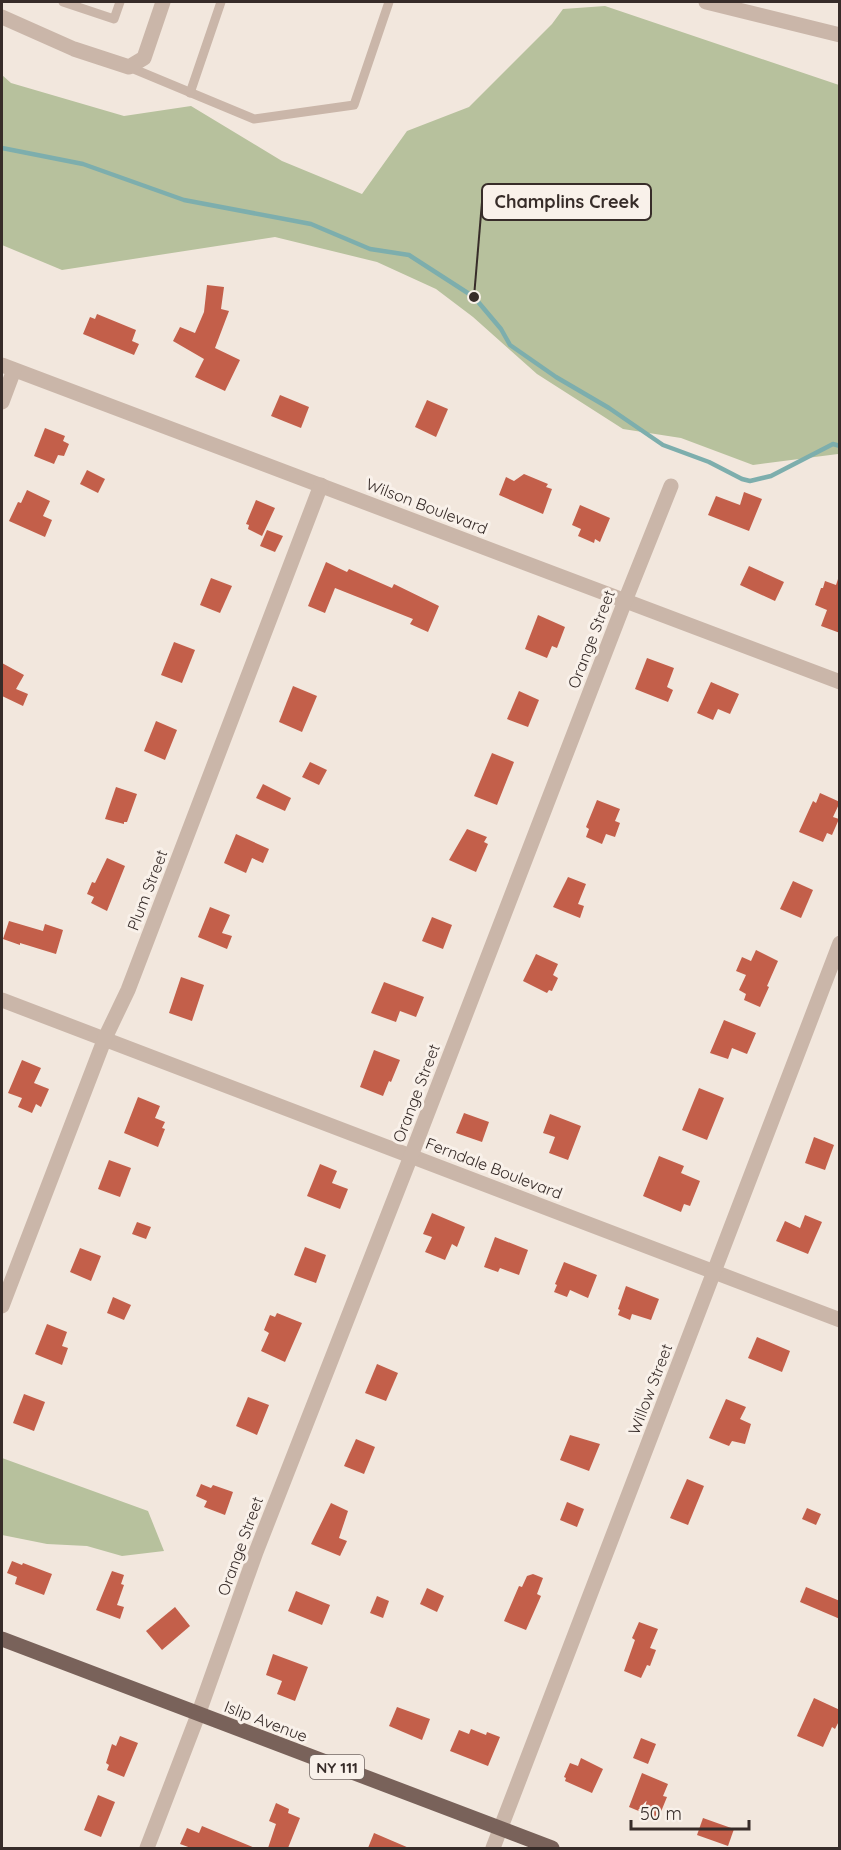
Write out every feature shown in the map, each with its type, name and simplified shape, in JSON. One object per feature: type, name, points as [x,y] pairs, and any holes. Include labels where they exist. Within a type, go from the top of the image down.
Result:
[{"type":"main road","name":"Islip Avenue","points":[[2,1639],[552,1848]]},
{"type":"street","points":[[2,17],[74,49],[129,67],[144,58],[163,2]]},
{"type":"street","points":[[706,2],[840,35]]},
{"type":"street","points":[[2,402],[8,368]]},
{"type":"street","name":"Wilson Boulevard","points":[[8,368],[840,682]]},
{"type":"street","name":"Plum Street","points":[[2,1306],[105,1038],[128,990],[321,485]]},
{"type":"street","name":"Orange Street","points":[[147,1848],[256,1552],[671,486]]},
{"type":"street","name":"Willow Street","points":[[493,1848],[840,943]]},
{"type":"street","name":"Ferndale Boulevard","points":[[2,1000],[840,1320]]},
{"type":"lane","points":[[63,2],[114,19],[120,2]]},
{"type":"lane","points":[[190,93],[221,2]]},
{"type":"lane","points":[[129,67],[254,119],[354,105],[389,2]]},
{"type":"green space","points":[[605,6],[839,85],[840,453],[753,465],[681,438],[623,429],[537,374],[473,317],[436,289],[377,262],[275,237],[62,270],[2,245],[2,75],[11,83],[124,116],[191,106],[282,161],[362,194],[407,131],[469,107],[552,24],[563,9]]},
{"type":"green space","points":[[2,1458],[148,1511],[164,1551],[122,1556],[87,1546],[47,1544],[2,1535]]},
{"type":"building","points":[[207,285],[224,287],[221,309],[229,311],[215,348],[240,360],[225,391],[195,377],[204,359],[173,341],[180,327],[195,333],[204,312]]},
{"type":"building","points":[[97,314],[136,330],[132,341],[139,344],[134,355],[83,334],[90,317],[95,319]]},
{"type":"building","points":[[280,395],[309,407],[301,428],[271,416]]},
{"type":"building","points":[[427,400],[448,409],[436,437],[415,427]]},
{"type":"building","points":[[45,428],[65,436],[63,441],[69,444],[64,456],[58,455],[54,464],[34,456]]},
{"type":"building","points":[[87,470],[105,479],[98,493],[80,484]]},
{"type":"building","points":[[524,474],[548,484],[546,487],[552,489],[543,514],[499,495],[506,477],[514,481]]},
{"type":"building","points":[[27,490],[50,501],[43,516],[52,520],[45,537],[9,521]]},
{"type":"building","points":[[744,492],[762,499],[749,531],[708,515],[716,496],[740,505]]},
{"type":"building","points":[[256,500],[275,508],[262,536],[248,529],[249,525],[246,524]]},
{"type":"building","points":[[580,505],[610,518],[600,542],[595,539],[594,543],[578,536],[581,529],[572,525]]},
{"type":"building","points":[[267,530],[283,536],[275,552],[260,546]]},
{"type":"building","points":[[326,562],[347,572],[349,569],[392,588],[394,584],[439,606],[428,632],[410,624],[413,619],[335,588],[325,613],[308,606]]},
{"type":"building","points":[[749,566],[784,582],[775,601],[740,585]]},
{"type":"building","points":[[211,578],[232,586],[220,613],[200,605]]},
{"type":"building","points":[[840,579],[840,633],[821,626],[827,610],[815,605],[825,581],[836,585]]},
{"type":"building","points":[[538,615],[565,627],[557,648],[552,646],[547,658],[525,649]]},
{"type":"building","points":[[174,642],[195,650],[182,683],[161,675]]},
{"type":"building","points":[[647,658],[674,668],[667,687],[673,690],[668,702],[635,689]]},
{"type":"building","points":[[2,663],[24,675],[16,689],[28,694],[23,706],[2,696]]},
{"type":"building","points":[[711,682],[739,694],[730,714],[718,709],[713,720],[697,713]]},
{"type":"building","points":[[293,686],[317,696],[302,732],[279,722]]},
{"type":"building","points":[[519,691],[539,700],[528,727],[507,719]]},
{"type":"building","points":[[156,721],[177,730],[165,760],[144,751]]},
{"type":"building","points":[[492,753],[514,762],[497,805],[474,796]]},
{"type":"building","points":[[310,762],[327,770],[319,785],[302,777]]},
{"type":"building","points":[[263,784],[291,798],[285,811],[256,798]]},
{"type":"building","points":[[116,787],[137,794],[127,822],[124,824],[105,819]]},
{"type":"building","points":[[820,793],[840,802],[833,817],[839,819],[832,835],[827,833],[823,842],[799,832],[813,801],[816,803]]},
{"type":"building","points":[[597,800],[620,809],[615,821],[620,823],[615,837],[606,834],[602,844],[586,837],[589,829],[586,827]]},
{"type":"building","points":[[467,829],[487,837],[484,842],[488,844],[476,872],[449,860]]},
{"type":"building","points":[[236,834],[269,849],[263,863],[252,858],[246,873],[224,863]]},
{"type":"building","points":[[107,858],[125,866],[107,911],[91,903],[94,897],[87,894]]},
{"type":"building","points":[[568,877],[586,884],[578,904],[584,906],[580,918],[553,907]]},
{"type":"building","points":[[793,881],[813,890],[801,918],[780,909]]},
{"type":"building","points":[[210,907],[230,915],[222,933],[232,936],[227,949],[198,937]]},
{"type":"building","points":[[432,917],[452,925],[443,949],[422,941]]},
{"type":"building","points":[[9,921],[43,931],[45,924],[63,930],[56,954],[3,939]]},
{"type":"building","points":[[756,950],[778,961],[760,1007],[744,1000],[746,994],[739,990],[746,975],[736,971],[742,957],[751,961]]},
{"type":"building","points":[[536,954],[558,964],[553,975],[558,978],[552,991],[549,990],[547,993],[523,981]]},
{"type":"building","points":[[181,977],[204,985],[192,1021],[169,1013]]},
{"type":"building","points":[[384,982],[424,997],[416,1017],[400,1011],[396,1022],[371,1013]]},
{"type":"building","points":[[724,1020],[756,1033],[747,1054],[732,1048],[728,1059],[710,1053]]},
{"type":"building","points":[[374,1050],[400,1060],[383,1096],[360,1087]]},
{"type":"building","points":[[22,1060],[41,1068],[34,1083],[49,1089],[41,1107],[36,1104],[32,1113],[18,1107],[22,1098],[8,1093]]},
{"type":"building","points":[[699,1088],[724,1098],[707,1140],[682,1130]]},
{"type":"building","points":[[138,1097],[160,1106],[155,1118],[165,1122],[162,1128],[165,1129],[158,1147],[124,1133]]},
{"type":"building","points":[[464,1113],[489,1122],[482,1142],[456,1133]]},
{"type":"building","points":[[550,1114],[581,1126],[568,1160],[549,1153],[555,1137],[543,1133]]},
{"type":"building","points":[[814,1137],[834,1145],[825,1170],[805,1163]]},
{"type":"building","points":[[659,1156],[684,1166],[681,1173],[700,1181],[690,1206],[684,1204],[681,1212],[643,1196]]},
{"type":"building","points":[[109,1160],[131,1168],[120,1197],[98,1189]]},
{"type":"building","points":[[320,1164],[337,1171],[332,1183],[348,1189],[340,1209],[307,1196]]},
{"type":"building","points":[[432,1213],[465,1227],[457,1247],[452,1244],[445,1260],[425,1252],[432,1237],[423,1234]]},
{"type":"building","points":[[805,1215],[822,1222],[808,1254],[776,1241],[785,1221],[800,1228]]},
{"type":"building","points":[[137,1222],[151,1227],[146,1239],[132,1234]]},
{"type":"building","points":[[495,1237],[528,1250],[519,1275],[500,1268],[498,1272],[484,1267]]},
{"type":"building","points":[[305,1247],[326,1255],[316,1283],[294,1275]]},
{"type":"building","points":[[80,1248],[101,1256],[91,1281],[70,1272]]},
{"type":"building","points":[[564,1262],[597,1275],[588,1298],[570,1290],[567,1297],[554,1292]]},
{"type":"building","points":[[626,1286],[659,1299],[651,1320],[632,1314],[630,1320],[618,1315]]},
{"type":"building","points":[[113,1297],[131,1305],[124,1320],[107,1313]]},
{"type":"building","points":[[277,1313],[302,1323],[285,1362],[261,1351],[269,1333],[264,1330],[270,1315],[275,1317]]},
{"type":"building","points":[[47,1324],[67,1332],[62,1346],[68,1348],[62,1365],[35,1354]]},
{"type":"building","points":[[757,1337],[790,1351],[782,1372],[748,1358]]},
{"type":"building","points":[[377,1364],[398,1373],[386,1401],[365,1393]]},
{"type":"building","points":[[24,1394],[45,1402],[34,1431],[13,1423]]},
{"type":"building","points":[[248,1397],[269,1405],[257,1435],[236,1426]]},
{"type":"building","points":[[726,1399],[746,1407],[740,1419],[751,1424],[745,1444],[732,1441],[729,1446],[709,1438]]},
{"type":"building","points":[[570,1435],[600,1444],[589,1471],[560,1460]]},
{"type":"building","points":[[356,1439],[375,1447],[364,1474],[344,1466]]},
{"type":"building","points":[[687,1479],[704,1486],[688,1525],[670,1518]]},
{"type":"building","points":[[201,1484],[211,1488],[213,1485],[233,1492],[225,1515],[204,1507],[207,1501],[196,1496]]},
{"type":"building","points":[[567,1502],[584,1509],[577,1527],[560,1520]]},
{"type":"building","points":[[331,1503],[348,1511],[339,1538],[347,1541],[340,1556],[311,1544]]},
{"type":"building","points":[[807,1508],[821,1514],[816,1525],[802,1519]]},
{"type":"building","points":[[12,1561],[52,1574],[44,1595],[15,1584],[17,1577],[7,1573]]},
{"type":"building","points":[[112,1571],[124,1575],[121,1584],[124,1585],[117,1605],[124,1607],[120,1619],[96,1610]]},
{"type":"building","points":[[533,1574],[543,1578],[537,1594],[541,1596],[526,1630],[504,1621],[519,1586],[522,1587],[527,1576]]},
{"type":"building","points":[[806,1587],[840,1601],[840,1619],[800,1602]]},
{"type":"building","points":[[427,1588],[444,1596],[437,1612],[420,1604]]},
{"type":"building","points":[[296,1591],[330,1605],[322,1625],[288,1611]]},
{"type":"building","points":[[377,1596],[389,1601],[383,1618],[370,1613]]},
{"type":"building","points":[[175,1607],[190,1626],[162,1650],[146,1631]]},
{"type":"building","points":[[639,1622],[658,1629],[650,1648],[656,1650],[650,1666],[647,1665],[641,1678],[624,1671],[635,1640],[632,1638]]},
{"type":"building","points":[[273,1654],[308,1667],[295,1701],[277,1694],[282,1681],[266,1675]]},
{"type":"building","points":[[814,1698],[840,1710],[840,1719],[835,1729],[832,1727],[823,1747],[797,1736]]},
{"type":"building","points":[[397,1707],[430,1719],[422,1740],[389,1726]]},
{"type":"building","points":[[471,1729],[500,1737],[488,1766],[450,1751],[459,1730],[469,1734]]},
{"type":"building","points":[[120,1736],[138,1743],[124,1777],[107,1770],[109,1765],[106,1763],[112,1744],[116,1746]]},
{"type":"building","points":[[641,1738],[656,1744],[648,1764],[633,1758]]},
{"type":"building","points":[[581,1758],[603,1769],[592,1793],[565,1781],[564,1777],[570,1763],[578,1766]]},
{"type":"building","points":[[642,1773],[668,1784],[663,1796],[667,1797],[658,1819],[629,1807]]},
{"type":"building","points":[[98,1795],[115,1802],[101,1837],[84,1830]]},
{"type":"building","points":[[276,1803],[289,1809],[288,1813],[300,1818],[288,1848],[268,1848],[276,1824],[269,1821]]},
{"type":"building","points":[[703,1818],[734,1829],[728,1846],[697,1835]]},
{"type":"building","points":[[202,1826],[255,1848],[191,1848],[180,1844],[187,1828],[199,1833]]},
{"type":"building","points":[[374,1833],[409,1848],[368,1848]]},
{"type":"waterway","points":[[2,148],[83,164],[184,200],[311,224],[370,249],[409,255],[474,297],[501,329],[510,345],[556,377],[609,408],[663,445],[709,462],[742,479],[750,481],[771,476],[833,444],[840,446]]},
{"type":"place","name":"Champlins Creek","points":[[474,297]]}]
